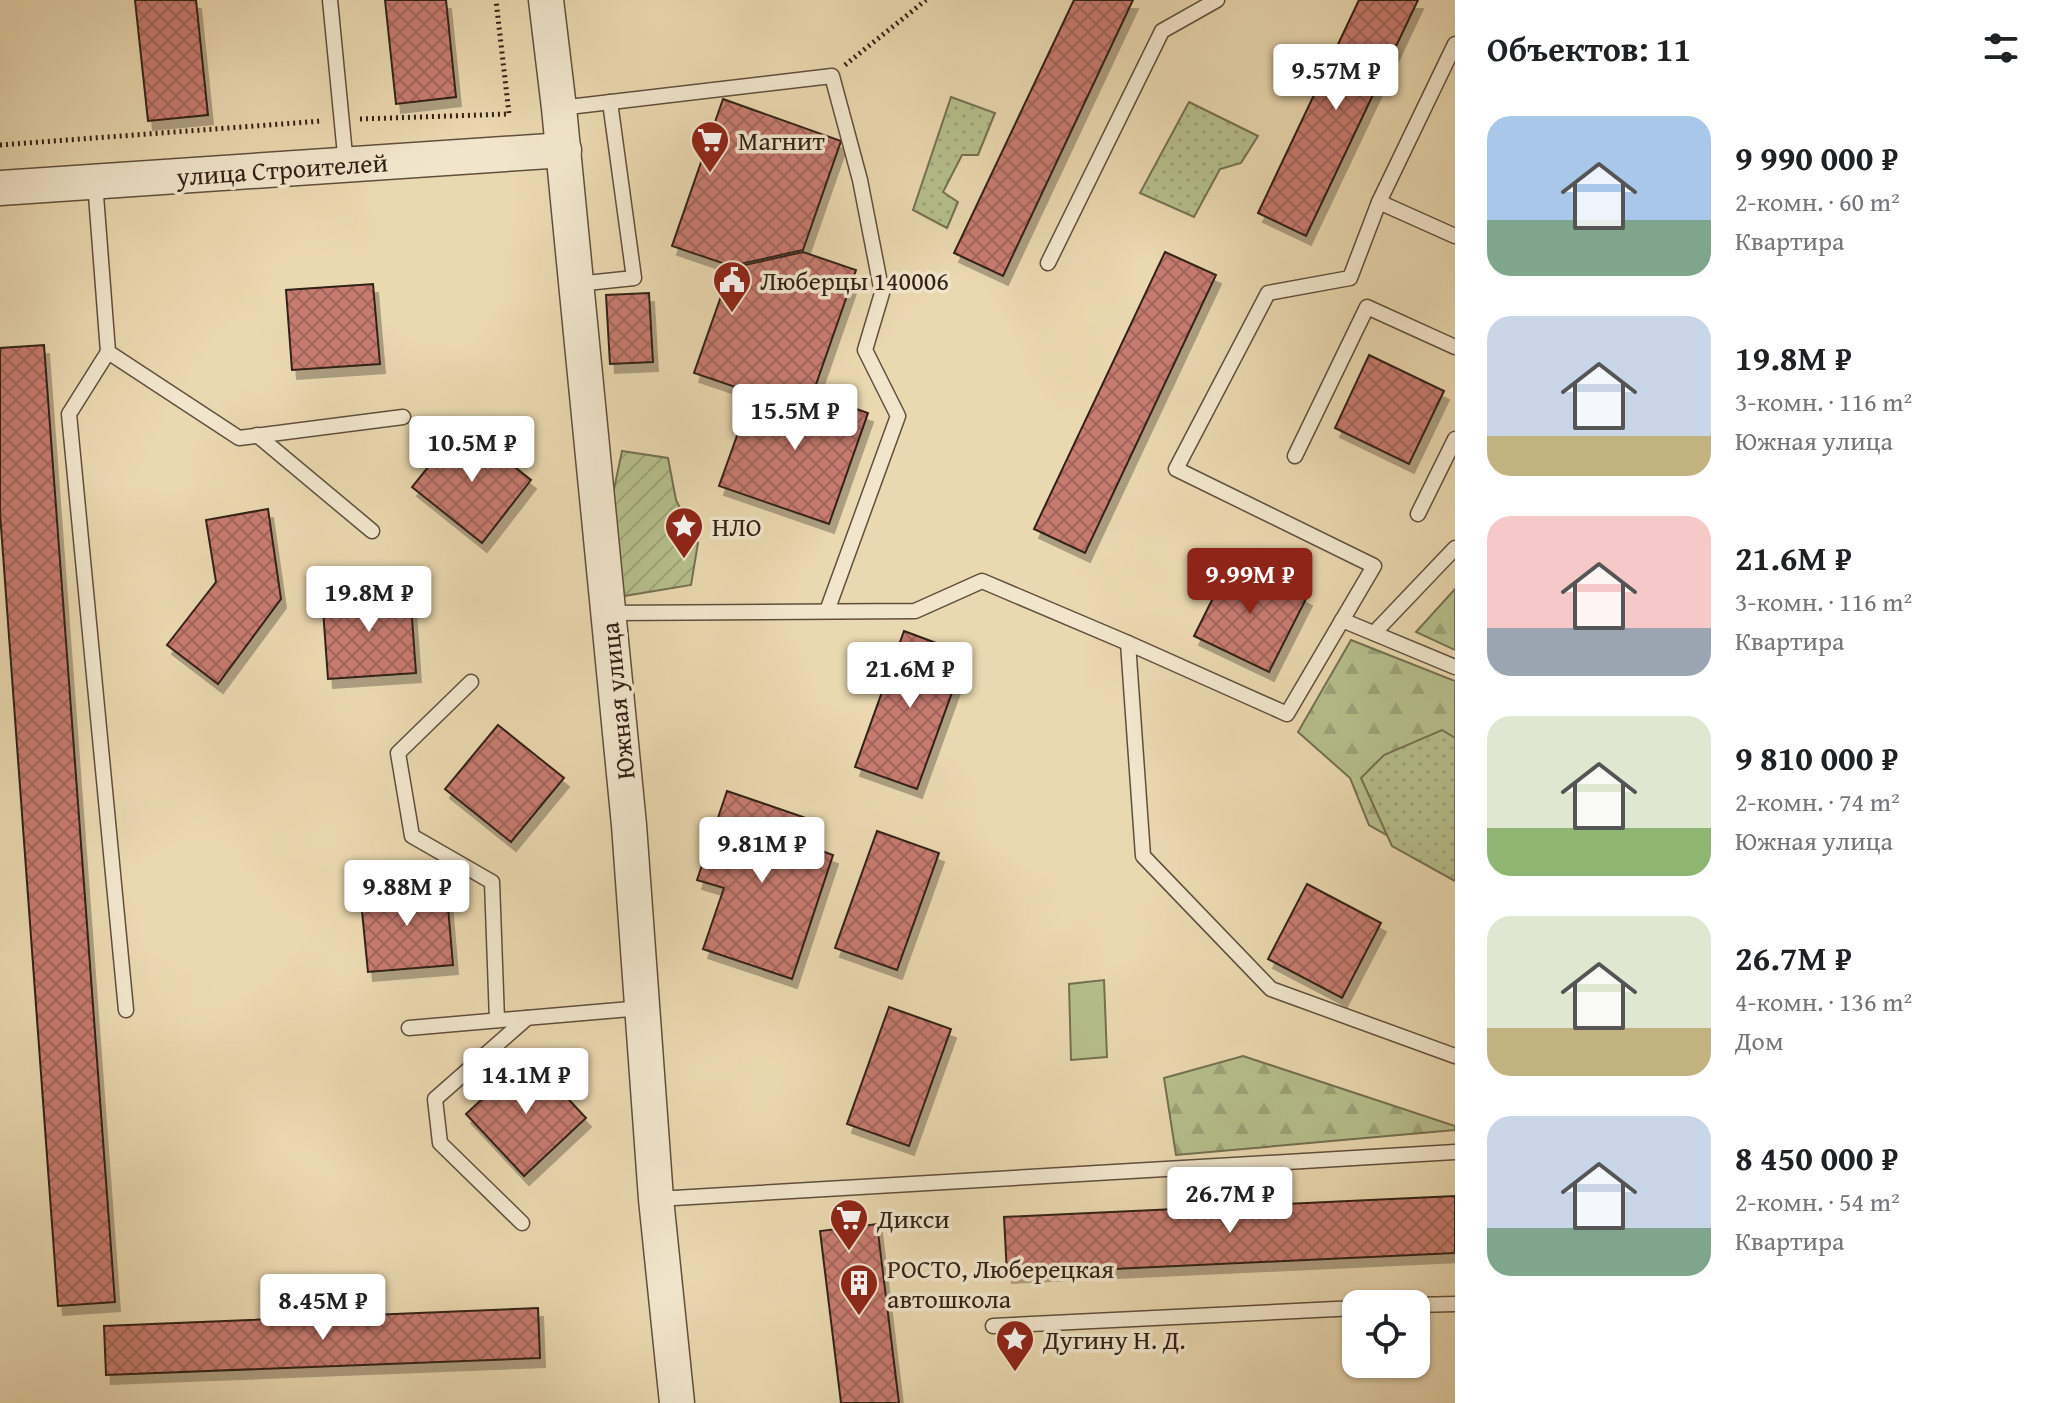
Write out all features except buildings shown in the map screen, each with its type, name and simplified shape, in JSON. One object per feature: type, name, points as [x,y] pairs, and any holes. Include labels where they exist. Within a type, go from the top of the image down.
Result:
[{"type":"street","name":"Южная улица","points":[[546,0],[564,150],[629,825],[656,1199],[677,1403]]},
{"type":"street","name":"улица Строителей","points":[[0,188],[564,150]]},
{"type":"lane","points":[[330,0],[346,165]]},
{"type":"lane","points":[[1048,263],[1162,31],[1217,0]]},
{"type":"lane","points":[[609,613],[915,611],[982,581],[1287,714],[1374,566],[1176,469],[1268,293],[1350,278],[1379,202],[1455,44]]},
{"type":"lane","points":[[559,108],[832,76],[860,180],[882,293],[865,350],[898,416],[827,611]]},
{"type":"lane","points":[[577,284],[634,278],[610,102]]},
{"type":"lane","points":[[95,182],[108,352],[69,414],[126,1010]]},
{"type":"lane","points":[[1379,202],[1455,236]]},
{"type":"lane","points":[[1295,456],[1367,307],[1455,347]]},
{"type":"lane","points":[[108,352],[239,438],[403,417]]},
{"type":"lane","points":[[257,435],[372,531]]},
{"type":"lane","points":[[1418,514],[1455,439]]},
{"type":"lane","points":[[1374,633],[1455,548]]},
{"type":"lane","points":[[1342,620],[1455,667]]},
{"type":"lane","points":[[1128,643],[1143,856],[1271,989],[1455,1056]]},
{"type":"lane","points":[[471,682],[398,753],[412,836],[492,882],[497,1020]]},
{"type":"lane","points":[[409,1028],[642,1008]]},
{"type":"lane","points":[[522,1223],[440,1143],[435,1099],[527,1018]]},
{"type":"lane","points":[[656,1199],[1455,1152]]},
{"type":"lane","points":[[1430,1305],[1455,1304]]},
{"type":"lane","points":[[993,1326],[1342,1309]]},
{"type":"path","points":[[0,145],[342,120],[509,114],[496,0]]},
{"type":"path","points":[[832,76],[926,0]]},
{"type":"green space","points":[[951,97],[995,113],[978,155],[962,155],[943,192],[958,202],[947,228],[913,210]]},
{"type":"green space","points":[[1189,102],[1258,136],[1241,163],[1220,169],[1194,217],[1140,193]]},
{"type":"green space","points":[[622,451],[668,458],[676,500],[698,543],[691,585],[624,596],[613,494]]},
{"type":"green space","points":[[1455,589],[1455,650],[1416,632]]},
{"type":"green space","points":[[1351,640],[1455,681],[1455,874],[1369,825],[1350,778],[1298,732]]},
{"type":"green space","points":[[1442,730],[1455,738],[1455,881],[1392,846],[1361,778],[1384,755]]},
{"type":"green space","points":[[1104,980],[1107,1057],[1071,1060],[1069,984]]},
{"type":"green space","points":[[1243,1056],[1455,1126],[1455,1130],[1176,1155],[1164,1078]]},
{"type":"place","name":"Магнит","points":[[710,174]]},
{"type":"place","name":"Люберцы 140006","points":[[732,314]]},
{"type":"place","name":"НЛО","points":[[684,560]]},
{"type":"place","name":"Дикси","points":[[849,1252]]},
{"type":"place","name":"РОСТО, Люберецкая автошкола","points":[[859,1317]]},
{"type":"place","name":"Дугину Н. Д.","points":[[1015,1373]]}]
